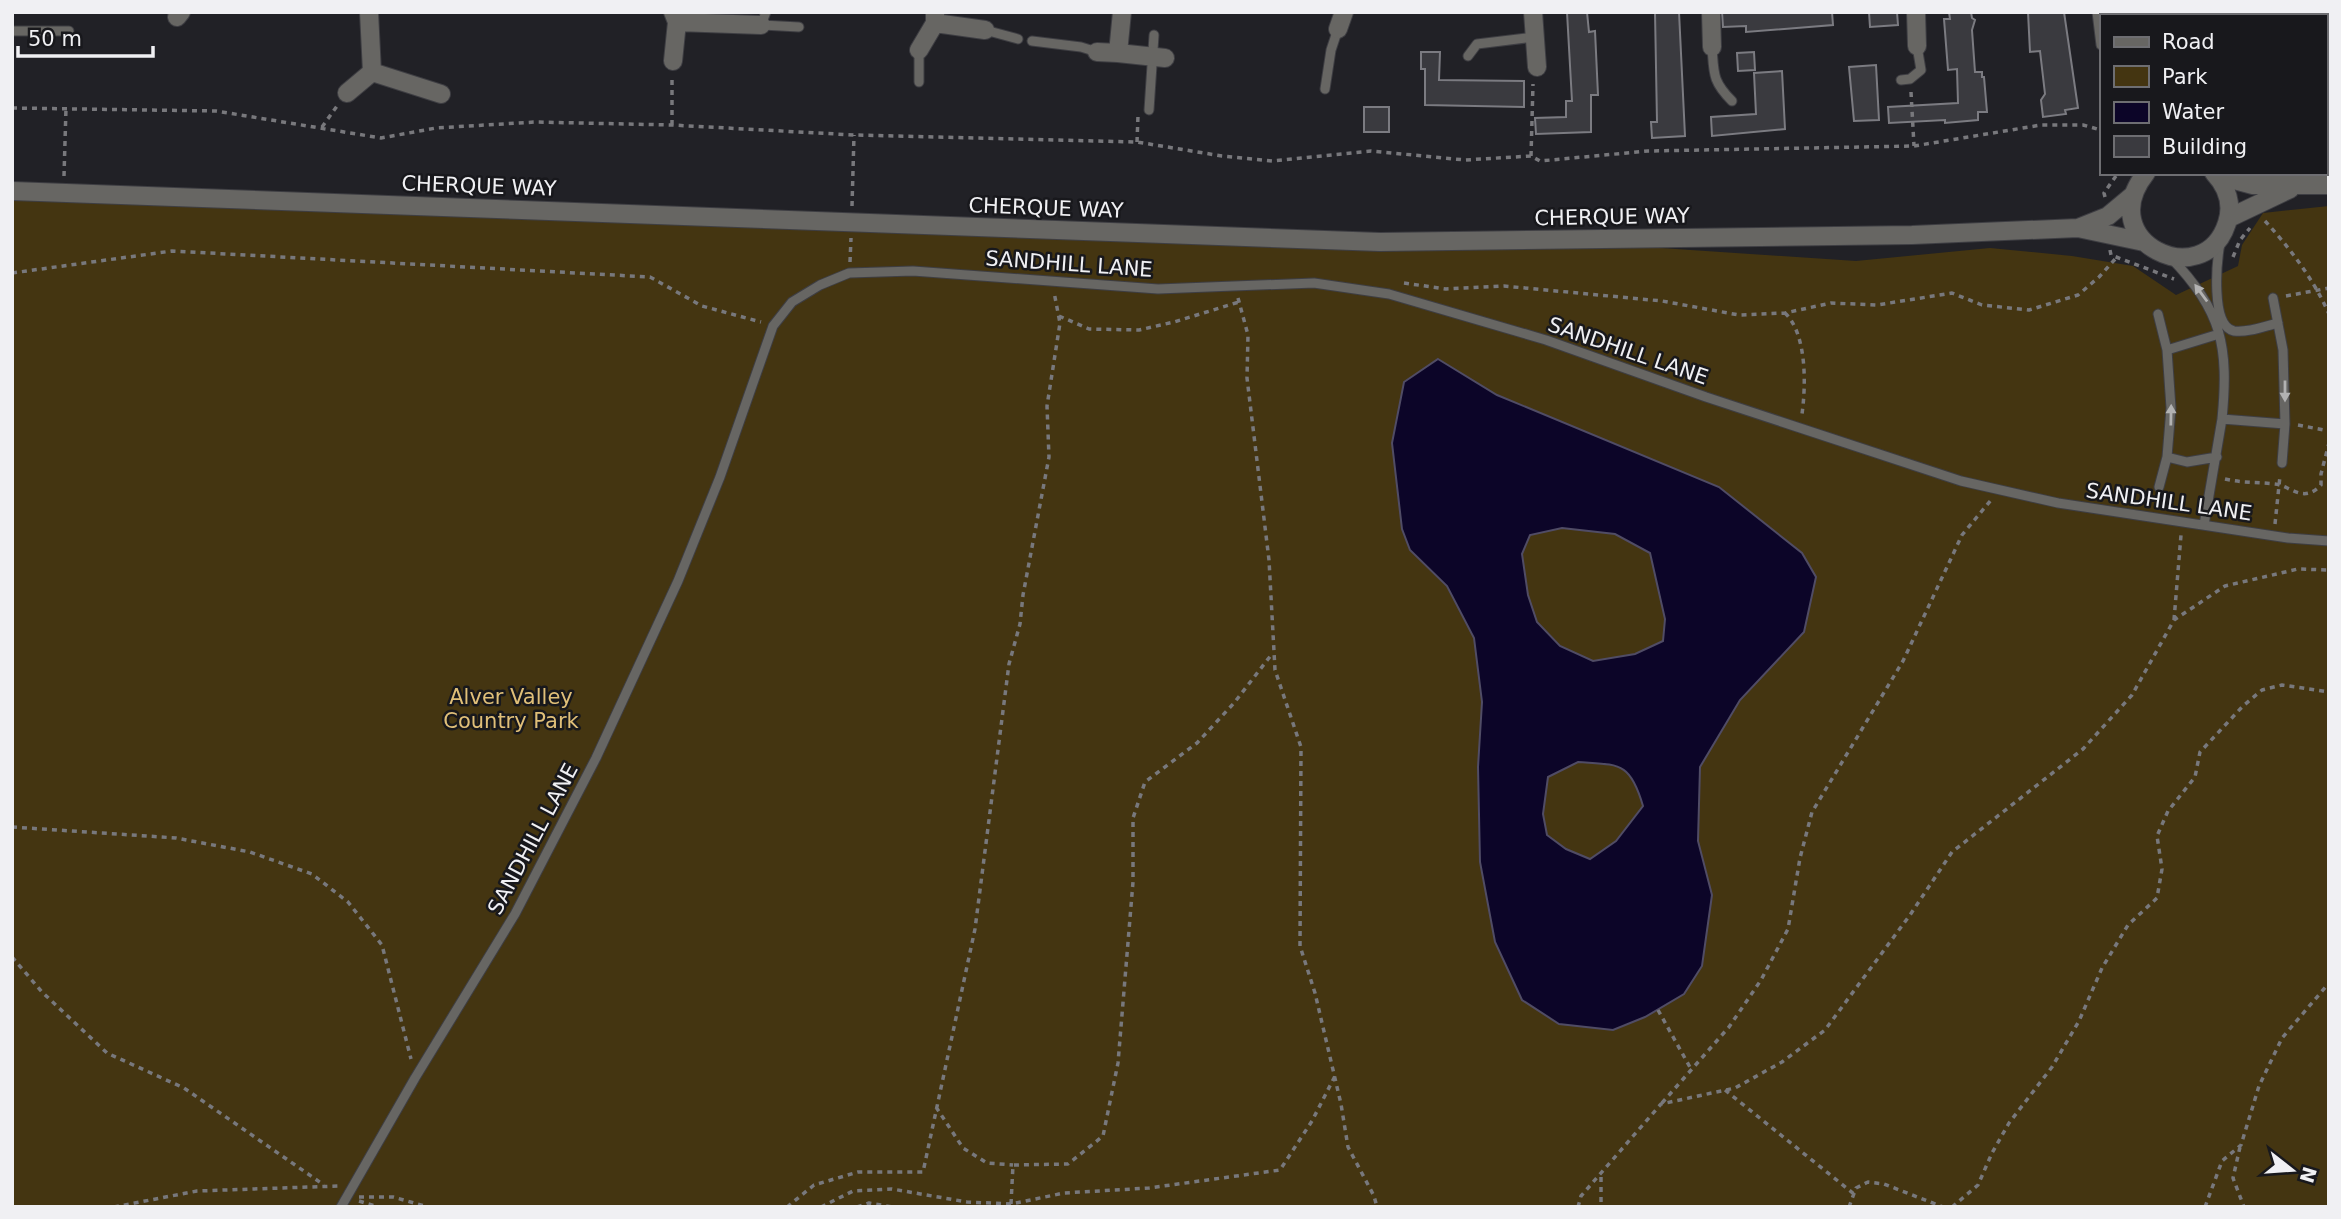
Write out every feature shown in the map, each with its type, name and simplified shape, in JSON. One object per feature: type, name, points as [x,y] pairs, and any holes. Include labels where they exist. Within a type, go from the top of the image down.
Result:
[{"type":"street","points":[[369,12],[372,72]]},
{"type":"street","points":[[1118,53],[1122,12]]},
{"type":"street","points":[[1533,12],[1537,67]]},
{"type":"street","points":[[1711,12],[1712,47]]},
{"type":"street","points":[[1916,12],[1917,46]]},
{"type":"street","points":[[673,61],[675,17],[763,19]]},
{"type":"street","points":[[919,50],[935,18],[985,30]]},
{"type":"street","points":[[1097,52],[1159,57]]},
{"type":"street","points":[[347,93],[372,72]]},
{"type":"street","points":[[372,72],[441,94]]},
{"type":"street","points":[[2216,175],[2227,195],[2225,226]]},
{"type":"street","points":[[2218,175],[2253,185],[2329,185]]},
{"type":"street","points":[[2139,181],[2132,220],[2144,242]]},
{"type":"street","name":"CHERQUE WAY","points":[[2078,228],[2108,216],[2139,181]]},
{"type":"street","points":[[2169,257],[2182,258],[2205,251],[2225,226],[2255,203],[2296,186]]},
{"type":"street","name":"CHERQUE WAY","points":[[12,191],[1380,242],[1899,235],[2078,228],[2144,242],[2169,257]]},
{"type":"lane","points":[[2097,12],[2100,37]]},
{"type":"lane","points":[[763,19],[799,27]]},
{"type":"lane","points":[[1325,89],[1331,50],[1341,20]]},
{"type":"lane","points":[[12,31],[69,30]]},
{"type":"lane","points":[[985,30],[1018,39]]},
{"type":"lane","points":[[1149,110],[1159,57],[1154,35]]},
{"type":"lane","points":[[1468,57],[1477,44],[1535,37]]},
{"type":"lane","points":[[1032,41],[1081,47],[1097,52]]},
{"type":"lane","points":[[1906,80],[1921,70],[1917,46]]},
{"type":"lane","points":[[1712,47],[1718,87],[1732,101]]},
{"type":"lane","points":[[919,50],[919,82]]},
{"type":"lane","points":[[2225,226],[2216,266],[2216,289],[2226,325],[2233,331],[2241,331],[2278,323]]},
{"type":"lane","points":[[2169,257],[2190,278],[2208,303],[2219,334],[2224,372],[2222,419],[2204,525]]},
{"type":"lane","name":"SANDHILL LANE","points":[[341,1207],[415,1077],[515,914],[596,758],[678,580],[720,477],[773,326],[792,302],[820,285],[849,273],[914,271],[1157,289],[1314,283],[1389,294],[1546,340],[1801,429],[1961,481],[2058,503],[2274,536],[2329,541]]},
{"type":"lane","points":[[2273,298],[2283,350],[2285,424],[2282,463]]},
{"type":"lane","points":[[2158,314],[2167,350],[2171,408],[2167,457],[2159,487]]},
{"type":"lane","points":[[2167,350],[2219,334]]},
{"type":"lane","points":[[2222,419],[2285,424]]},
{"type":"lane","points":[[2167,457],[2187,462],[2217,457]]},
{"type":"path","points":[[672,125],[673,61]]},
{"type":"path","points":[[1531,156],[1532,91],[1537,67]]},
{"type":"path","points":[[1906,80],[1914,146]]},
{"type":"path","points":[[322,127],[347,93]]},
{"type":"path","points":[[12,108],[216,111],[381,138],[436,128],[535,122],[672,125],[854,135],[1137,142],[1222,156],[1273,161],[1371,151],[1465,160],[1531,156],[1540,161],[1648,151],[1914,146],[2041,125],[2083,125],[2100,130]]},
{"type":"path","points":[[64,193],[66,108]]},
{"type":"path","points":[[849,273],[854,135]]},
{"type":"path","points":[[2263,219],[2281,239],[2317,290],[2329,314]]},
{"type":"path","points":[[12,273],[172,251],[650,277],[702,306],[773,326]]},
{"type":"path","points":[[1402,283],[1446,289],[1504,286],[1661,301],[1739,315],[1786,313],[1831,303],[1877,304],[1952,293],[1982,305],[2029,310],[2078,295],[2117,257]]},
{"type":"path","points":[[787,1207],[814,1185],[858,1172],[923,1172],[975,929],[1009,664],[1020,624],[1049,457],[1047,406],[1060,323],[1052,280]]},
{"type":"path","points":[[1236,287],[1248,335],[1247,378],[1269,560],[1275,670],[1301,747],[1300,946],[1315,993],[1335,1076],[1348,1147],[1377,1207]]},
{"type":"path","points":[[2273,298],[2329,288]]},
{"type":"path","points":[[1059,316],[1089,329],[1139,330],[1239,302]]},
{"type":"path","points":[[1786,313],[1795,323],[1801,344],[1804,402],[1801,429]]},
{"type":"path","points":[[2285,424],[2329,431]]},
{"type":"path","points":[[2213,476],[2236,481],[2279,484],[2292,492],[2316,491],[2321,485],[2329,443]]},
{"type":"path","points":[[2274,536],[2282,463]]},
{"type":"path","points":[[1578,1207],[1581,1196],[1729,1027],[1766,970],[1788,929],[1812,812],[1903,661],[1962,536],[2000,490]]},
{"type":"path","points":[[1661,1104],[1735,1088],[1782,1062],[1825,1030],[1952,852],[2083,749],[2132,695],[2174,620],[2182,523]]},
{"type":"path","points":[[2174,620],[2225,586],[2298,569],[2329,570]]},
{"type":"path","points":[[936,1106],[963,1148],[987,1163],[1068,1164],[1103,1136],[1118,1063],[1133,882],[1133,818],[1145,782],[1197,743],[1234,703],[1274,652]]},
{"type":"path","points":[[1952,1207],[1978,1185],[2009,1123],[2052,1067],[2079,1021],[2102,968],[2128,925],[2157,898],[2162,869],[2157,836],[2168,811],[2195,777],[2200,752],[2242,706],[2262,690],[2282,685],[2329,692]]},
{"type":"path","points":[[12,827],[176,838],[250,852],[312,874],[348,902],[383,945],[415,1077]]},
{"type":"path","points":[[12,957],[42,992],[107,1053],[184,1088],[324,1185]]},
{"type":"path","points":[[2244,1207],[2233,1178],[2259,1086],[2282,1038],[2329,983]]},
{"type":"path","points":[[1658,1010],[1691,1069]]},
{"type":"path","points":[[821,1207],[853,1191],[892,1189],[967,1202],[1011,1204],[1064,1193],[1149,1188],[1280,1170],[1312,1121],[1335,1076]]},
{"type":"path","points":[[1724,1090],[1854,1194]]},
{"type":"path","points":[[2205,1207],[2222,1161],[2241,1145]]},
{"type":"path","points":[[1011,1204],[1013,1165]]},
{"type":"path","points":[[1601,1175],[1601,1207]]},
{"type":"path","points":[[1849,1207],[1856,1188],[1868,1182],[1943,1207]]},
{"type":"path","points":[[114,1207],[197,1191],[354,1186]]},
{"type":"path","points":[[347,1198],[394,1197],[428,1207]]},
{"type":"path","points":[[347,1198],[377,1207]]},
{"type":"path","points":[[858,1207],[869,1203],[893,1207]]},
{"type":"green space","name":"Alver Valley Country Park","points":[[12,191],[1557,241],[1856,261],[1990,248],[2072,256],[2133,266],[2176,295],[2238,266],[2242,245],[2263,213],[2329,206],[2329,1207],[12,1207]]},
{"type":"water","points":[[1438,359],[1497,395],[1719,487],[1802,553],[1816,577],[1804,632],[1740,700],[1700,767],[1698,841],[1712,895],[1702,966],[1684,994],[1645,1017],[1613,1030],[1559,1024],[1522,1000],[1495,942],[1480,862],[1478,767],[1482,702],[1474,638],[1447,586],[1410,550],[1402,529],[1392,443],[1404,382]],"holes":[[[1562,528],[1615,534],[1650,553],[1665,619],[1663,641],[1635,654],[1593,661],[1560,646],[1537,622],[1528,595],[1522,554],[1530,535]],[[1578,762],[1621,768],[1633,781],[1643,806],[1616,841],[1590,859],[1566,849],[1547,835],[1543,814],[1548,777]]]},
{"type":"building","points":[[1567,12],[1587,12],[1589,32],[1595,31],[1598,95],[1591,95],[1591,132],[1536,134],[1535,118],[1566,117],[1566,101],[1572,101]]},
{"type":"building","points":[[1655,12],[1679,12],[1685,136],[1652,138],[1651,122],[1657,122]]},
{"type":"building","points":[[1722,12],[1832,12],[1833,25],[1746,32],[1746,26],[1723,27]]},
{"type":"building","points":[[1869,12],[1897,12],[1898,25],[1870,27]]},
{"type":"building","points":[[1949,12],[1971,12],[1975,20],[1972,30],[1975,72],[1982,72],[1984,77],[1987,112],[1978,112],[1978,120],[1889,123],[1888,107],[1958,103],[1957,69],[1948,70],[1944,19],[1950,19]]},
{"type":"building","points":[[2028,12],[2064,12],[2078,108],[2065,110],[2066,114],[2043,117],[2041,100],[2045,94],[2040,51],[2030,52]]},
{"type":"building","points":[[1421,52],[1440,52],[1439,80],[1524,81],[1524,107],[1425,105],[1425,69],[1421,69]]},
{"type":"building","points":[[1754,52],[1755,70],[1738,71],[1737,53]]},
{"type":"building","points":[[1876,65],[1879,120],[1854,121],[1849,67]]},
{"type":"building","points":[[1782,71],[1785,129],[1712,136],[1711,117],[1756,114],[1754,73]]},
{"type":"building","points":[[1364,107],[1389,107],[1389,132],[1364,132]]}]
